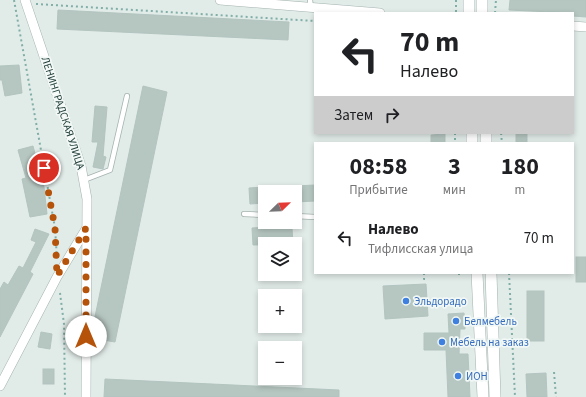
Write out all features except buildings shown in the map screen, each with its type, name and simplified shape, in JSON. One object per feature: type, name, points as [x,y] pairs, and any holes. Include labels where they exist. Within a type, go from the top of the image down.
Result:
[{"type":"street","points":[[220,0],[311,4],[372,12]]},
{"type":"street","points":[[468,12],[469,0]]},
{"type":"street","points":[[482,0],[482,12]]},
{"type":"street","name":"ЛЕНИНГРАДСКАЯ УЛИЦА","points":[[26,2],[82,166],[88,199],[86,228],[86,397]]},
{"type":"street","points":[[574,26],[586,27]]},
{"type":"street","points":[[0,386],[57,276],[86,228]]},
{"type":"street","points":[[477,274],[483,397]]},
{"type":"street","points":[[491,274],[495,397]]},
{"type":"lane","points":[[84,180],[110,170],[127,96]]},
{"type":"lane","points":[[244,214],[258,215]]},
{"type":"lane","points":[[302,216],[314,217]]},
{"type":"path","points":[[456,0],[456,12]]},
{"type":"path","points":[[495,12],[496,0]]},
{"type":"path","points":[[26,2],[314,21]]},
{"type":"path","points":[[15,4],[55,228],[57,276],[64,324],[65,397]]},
{"type":"path","points":[[424,274],[424,279],[428,279]]},
{"type":"path","points":[[509,274],[515,397]]},
{"type":"path","points":[[554,372],[556,397]]},
{"type":"place","name":"Эльдорадо","points":[[406,301]]},
{"type":"place","name":"Белмебель","points":[[456,321]]},
{"type":"place","name":"Мебель на заказ","points":[[442,342]]},
{"type":"place","name":"ИОН","points":[[458,376]]},
{"type":"route","points":[[44,168],[55,228],[57,276],[86,228],[86,336]]}]
